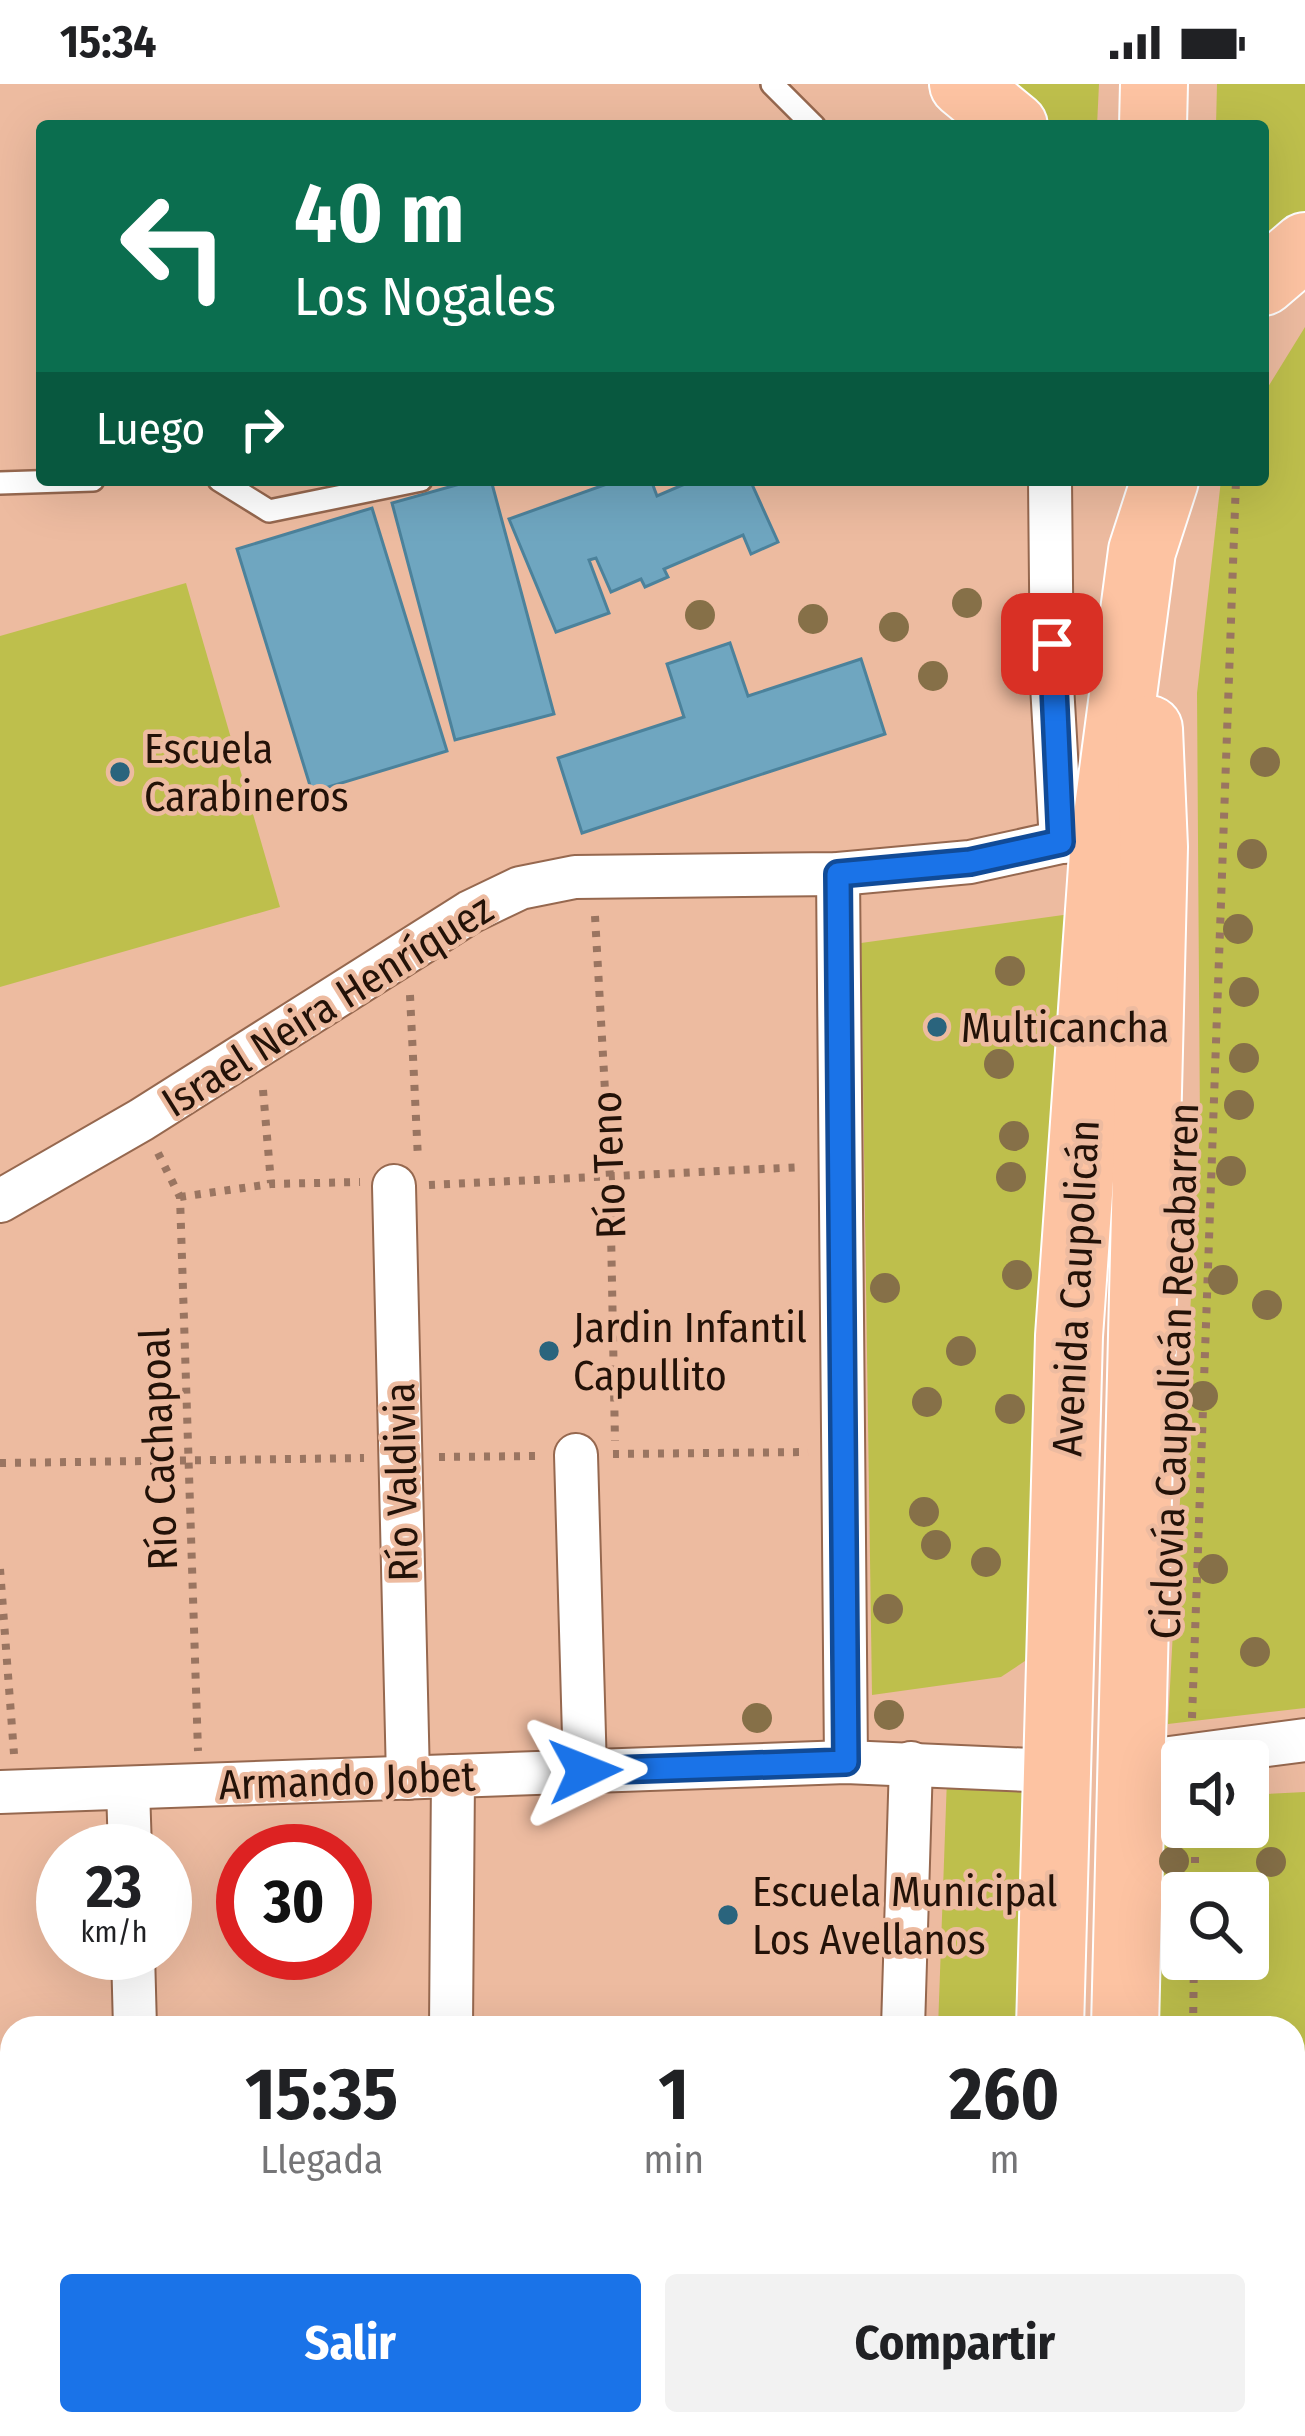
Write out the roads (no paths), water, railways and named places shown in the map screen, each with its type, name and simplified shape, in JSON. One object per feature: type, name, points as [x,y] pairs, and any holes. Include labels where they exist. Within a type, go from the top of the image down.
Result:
[{"type":"main road","points":[[963,84],[1008,120]]},
{"type":"main road","points":[[1153,120],[1154,84]]},
{"type":"main road","points":[[1269,277],[1305,246]]},
{"type":"main road","name":"Avenida Caupolicán","points":[[1127,2016],[1161,1760],[1154,847],[1142,486]]},
{"type":"main road","points":[[1142,550],[1163,486]]},
{"type":"main road","name":"Avenida Caupolicán","points":[[1050,2016],[1083,841],[1142,550]]},
{"type":"main road","points":[[1054,1771],[1076,1813],[1088,1869],[1092,1954],[1103,2016]]},
{"type":"street","points":[[1050,486],[1052,685],[1083,841]]},
{"type":"street","name":"Israel Neira Henríquez","points":[[0,1201],[142,1120],[470,912],[520,888],[593,877],[838,874],[970,862],[1083,841]]},
{"type":"street","points":[[838,874],[846,1762]]},
{"type":"street","name":"Río Valdivia","points":[[407,1185],[408,1778]]},
{"type":"street","points":[[585,1771],[595,1455]]},
{"type":"street","points":[[1269,1745],[1305,1740]]},
{"type":"street","name":"Armando Jobet","points":[[8,1792],[846,1762],[1054,1771]]},
{"type":"street","points":[[903,2016],[911,1762]]},
{"type":"street","points":[[451,2016],[453,1776]]},
{"type":"street","points":[[128,1788],[129,1824]]},
{"type":"street","points":[[134,1980],[135,2016]]},
{"type":"lane","points":[[772,84],[808,120]]},
{"type":"lane","points":[[0,483],[36,482]]},
{"type":"lane","points":[[229,486],[269,511],[392,486]]},
{"type":"place","name":"Escuela Carabineros","points":[[120,772]]},
{"type":"place","name":"Multicancha","points":[[937,1027]]},
{"type":"place","name":"Jardin Infantil Capullito","points":[[549,1351]]},
{"type":"place","name":"Escuela Municipal Los Avellanos","points":[[728,1915]]}]
